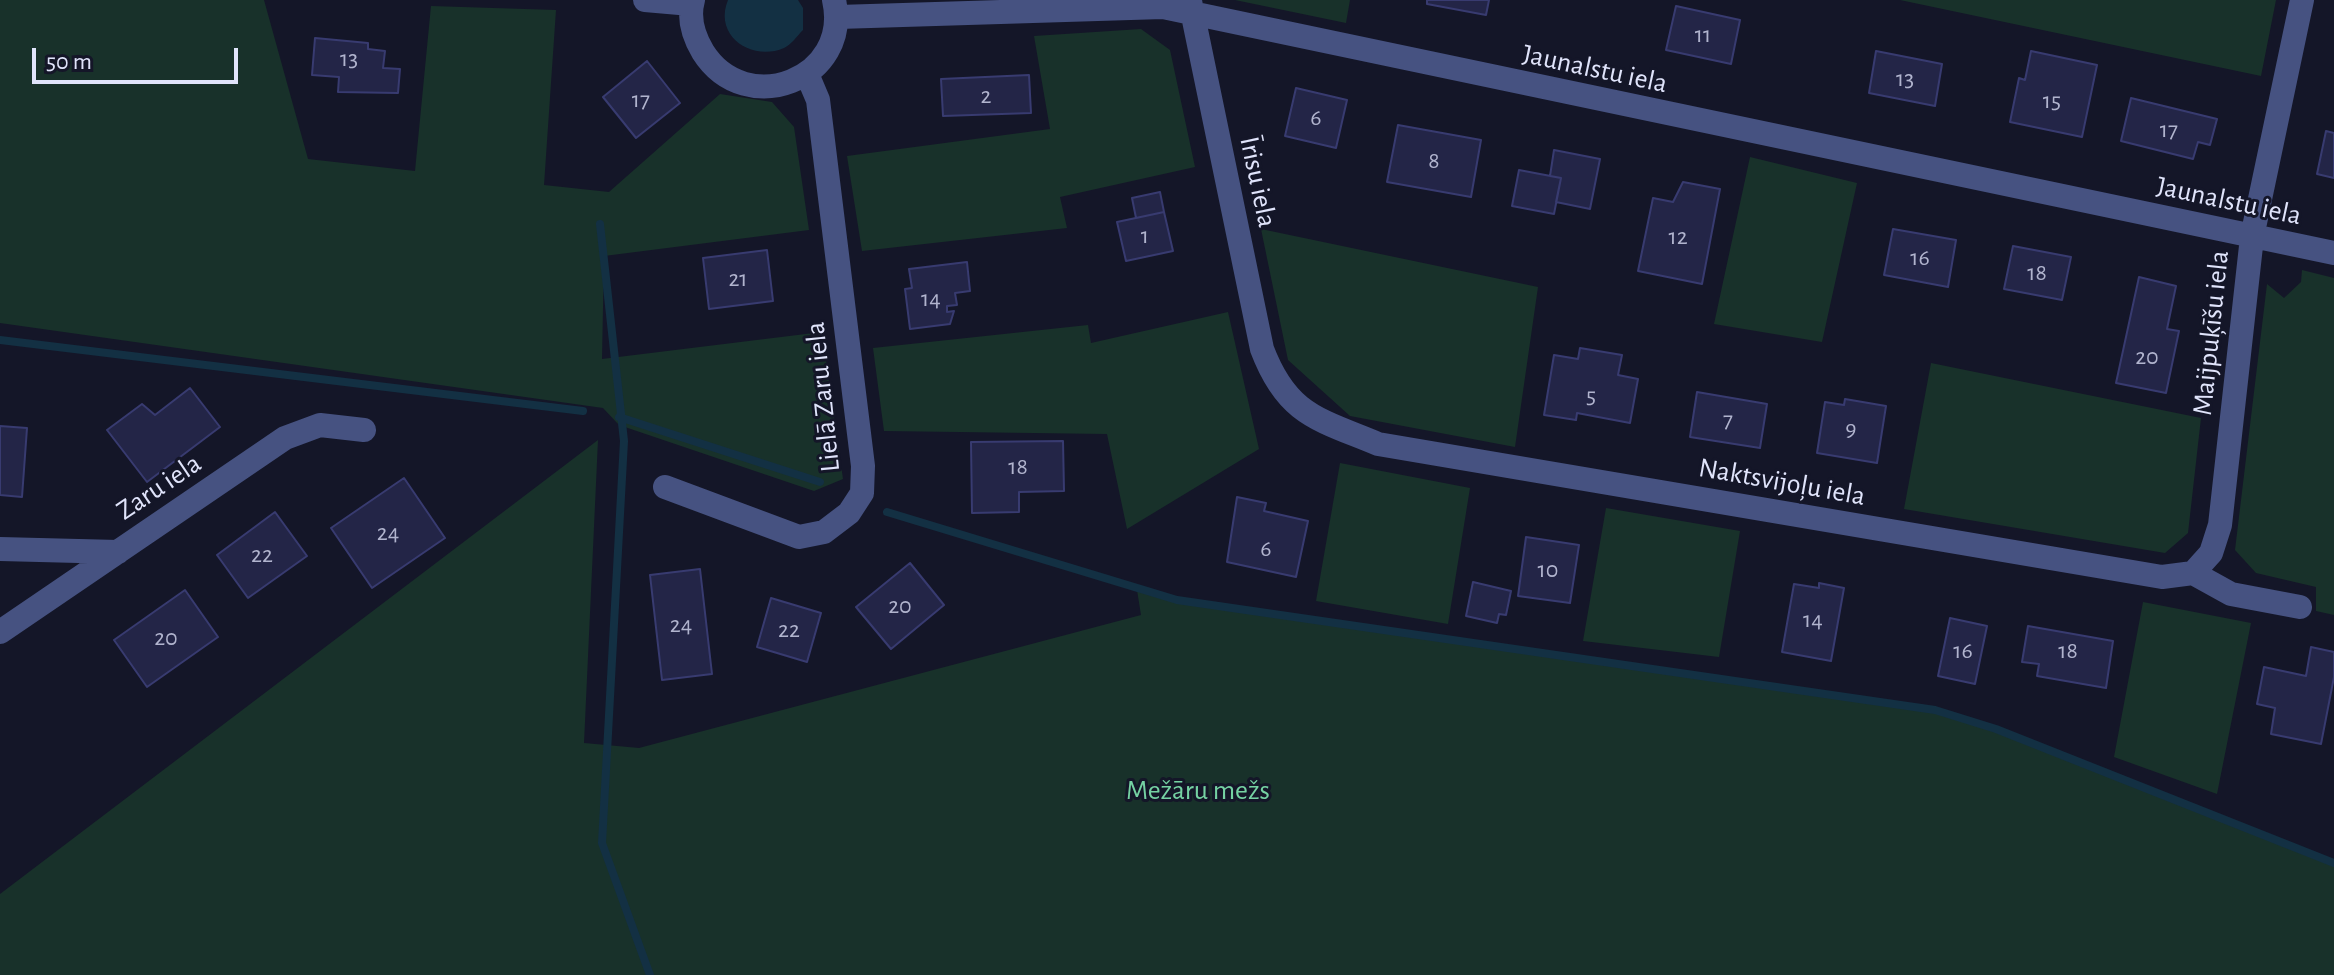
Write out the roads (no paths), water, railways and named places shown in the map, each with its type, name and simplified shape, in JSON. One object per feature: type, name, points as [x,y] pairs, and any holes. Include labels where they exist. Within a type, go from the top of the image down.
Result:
[{"type":"street","points":[[645,0],[692,2],[694,38],[712,67],[742,85],[775,87],[807,74],[829,49],[836,8]]},
{"type":"street","name":"Maijpuķīšu iela","points":[[2193,573],[2211,553],[2220,525],[2252,237],[2302,0]]},
{"type":"street","name":"Jaunalstu iela","points":[[836,8],[1191,7],[2334,253]]},
{"type":"street","name":"Īrisu iela","points":[[1191,7],[1262,349],[1272,375]]},
{"type":"street","name":"Lielā Zaru iela","points":[[665,487],[799,537],[824,532],[843,520],[862,493],[863,466],[818,100],[807,74]]},
{"type":"street","name":"Naktsvijoļu iela","points":[[1272,375],[1302,411],[1378,444],[2162,577],[2193,573]]},
{"type":"street","name":"Zaru iela","points":[[0,632],[285,438],[320,425],[364,430]]},
{"type":"street","points":[[0,549],[118,552]]},
{"type":"street","points":[[2193,573],[2231,594],[2300,607]]},
{"type":"water","points":[[728,0],[798,0],[803,8],[803,30],[784,48],[760,51],[748,48],[738,43],[726,25]]},
{"type":"waterway","points":[[600,224],[624,441],[602,843],[650,975]]},
{"type":"waterway","points":[[0,340],[583,411]]},
{"type":"waterway","points":[[619,417],[820,482]]},
{"type":"waterway","points":[[887,512],[1177,600],[1935,710],[1996,729],[2334,863]]},
{"type":"park label","name":"Mežāru mežs","points":[[1198,791]]}]
